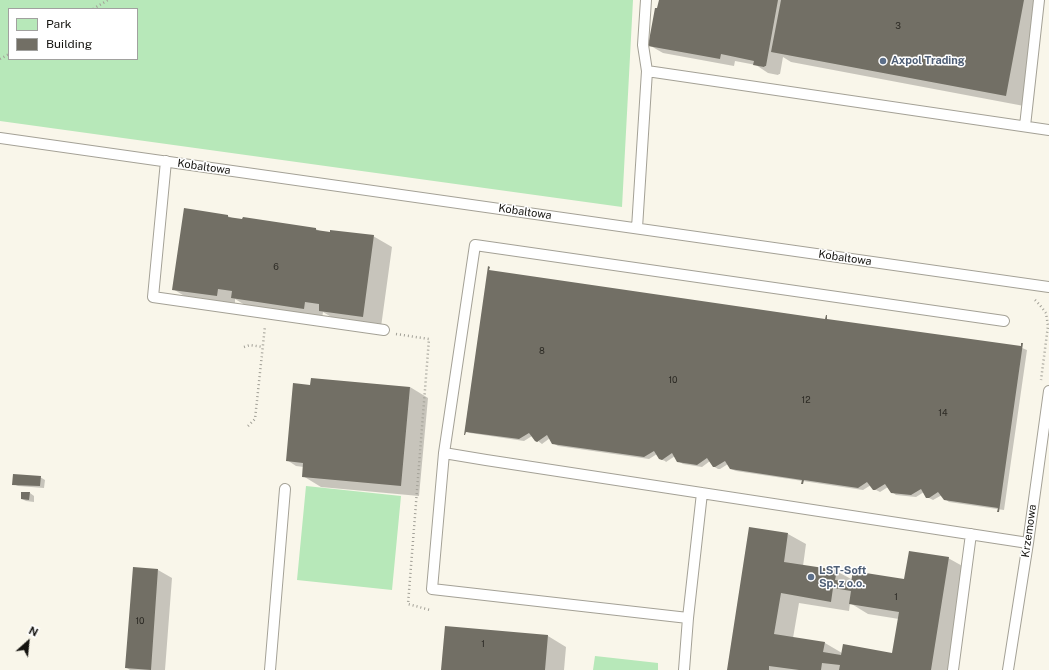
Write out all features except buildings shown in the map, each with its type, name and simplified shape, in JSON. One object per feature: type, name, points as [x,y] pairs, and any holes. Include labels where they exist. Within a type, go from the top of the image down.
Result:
[{"type":"lane","points":[[637,228],[647,71],[642,45],[646,0]]},
{"type":"lane","points":[[1025,126],[1039,0]]},
{"type":"lane","points":[[647,71],[1049,130]]},
{"type":"lane","name":"Kobaltowa","points":[[0,138],[1049,287]]},
{"type":"lane","points":[[166,161],[153,297],[384,330]]},
{"type":"lane","points":[[688,618],[432,589],[444,453],[474,245],[1004,321]]},
{"type":"lane","name":"Krzemowa","points":[[1008,670],[1028,543],[1049,391]]},
{"type":"lane","points":[[444,453],[1028,543]]},
{"type":"lane","points":[[270,670],[285,489]]},
{"type":"lane","points":[[684,670],[688,618],[702,493]]},
{"type":"lane","points":[[953,670],[971,534]]},
{"type":"path","points":[[95,8],[108,0]]},
{"type":"path","points":[[248,426],[255,419],[266,313]]},
{"type":"path","points":[[384,330],[388,333],[429,339],[408,604],[430,610]]},
{"type":"path","points":[[244,347],[250,345],[263,347]]},
{"type":"green space","points":[[0,0],[633,0],[622,207],[0,121]]},
{"type":"green space","points":[[306,486],[401,496],[392,590],[297,580]]},
{"type":"green space","points":[[595,656],[658,663],[658,670],[593,670]]},
{"type":"place","name":"Axpol Trading","points":[[883,61]]},
{"type":"place","name":"LST-Soft Sp. z o.o.","points":[[811,577]]}]
